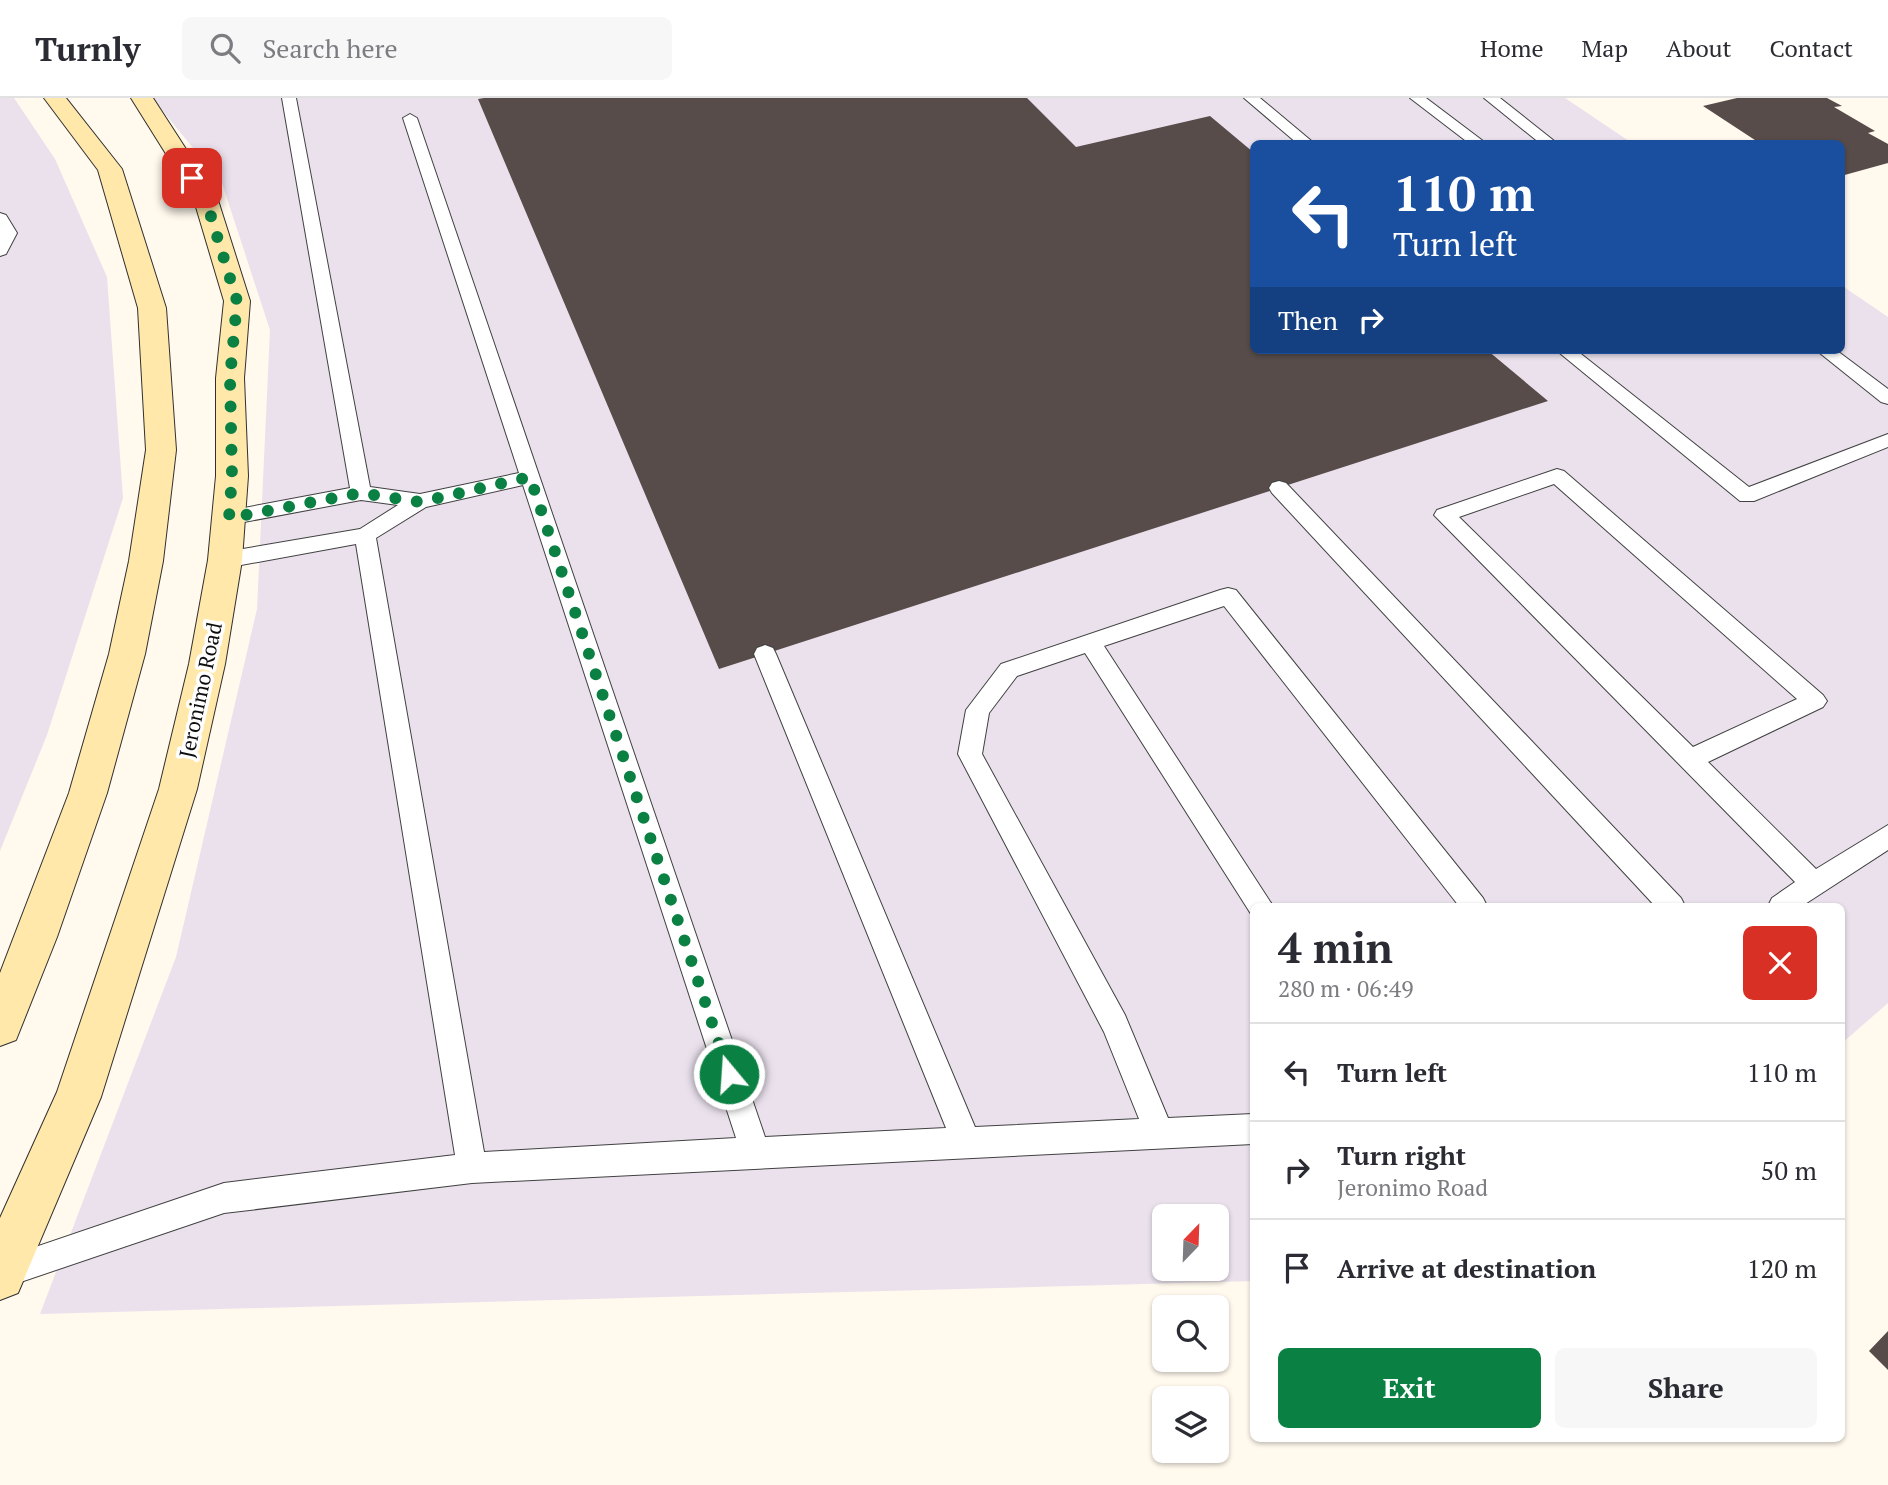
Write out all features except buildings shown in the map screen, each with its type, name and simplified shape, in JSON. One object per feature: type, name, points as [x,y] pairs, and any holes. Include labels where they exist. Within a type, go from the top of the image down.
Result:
[{"type":"main road","points":[[0,1026],[36,937],[88,793],[124,667],[146,561],[161,450],[152,308],[141,271],[110,170],[55,98]]},
{"type":"main road","name":"Jeronimo Road","points":[[0,1274],[78,1097],[178,789],[207,664],[225,560],[232,476],[230,378],[237,301],[205,197],[142,98]]},
{"type":"lane","points":[[289,98],[361,493]]},
{"type":"lane","points":[[1251,98],[1303,140]]},
{"type":"lane","points":[[1417,98],[1475,140]]},
{"type":"lane","points":[[1491,98],[1546,140]]},
{"type":"lane","points":[[410,118],[755,1152]]},
{"type":"lane","points":[[0,218],[9,233],[0,251]]},
{"type":"lane","points":[[1570,354],[1747,496],[1888,440]]},
{"type":"lane","points":[[1830,354],[1888,398]]},
{"type":"lane","points":[[1689,760],[1815,701],[1557,476],[1444,515],[1689,760],[1815,885]]},
{"type":"lane","points":[[225,560],[365,535],[420,502],[530,477]]},
{"type":"lane","points":[[1279,488],[1669,903]]},
{"type":"lane","points":[[229,518],[361,493],[420,502]]},
{"type":"lane","points":[[365,535],[472,1168]]},
{"type":"lane","points":[[1158,1133],[1115,1025],[970,754],[978,710],[1009,670],[1228,596],[1472,903]]},
{"type":"lane","points":[[1090,643],[1258,903]]},
{"type":"lane","points":[[765,654],[966,1142]]},
{"type":"lane","points":[[1785,903],[1888,836]]},
{"type":"lane","points":[[0,1274],[224,1199],[472,1168],[1250,1129]]},
{"type":"shaded area","points":[[0,98],[14,98],[55,159],[107,277],[123,498],[47,735],[0,851]]},
{"type":"shaded area","points":[[152,98],[1565,98],[1628,140],[1250,140],[1250,354],[1845,354],[1845,288],[1888,317],[1888,1003],[1845,1041],[1845,903],[1250,903],[1250,1281],[40,1314],[176,957],[257,609],[270,330],[222,183]]},
{"type":"route","points":[[192,178],[205,197],[237,301],[230,378],[232,476],[229,518],[361,493],[420,502],[530,477],[729,1074]]}]
